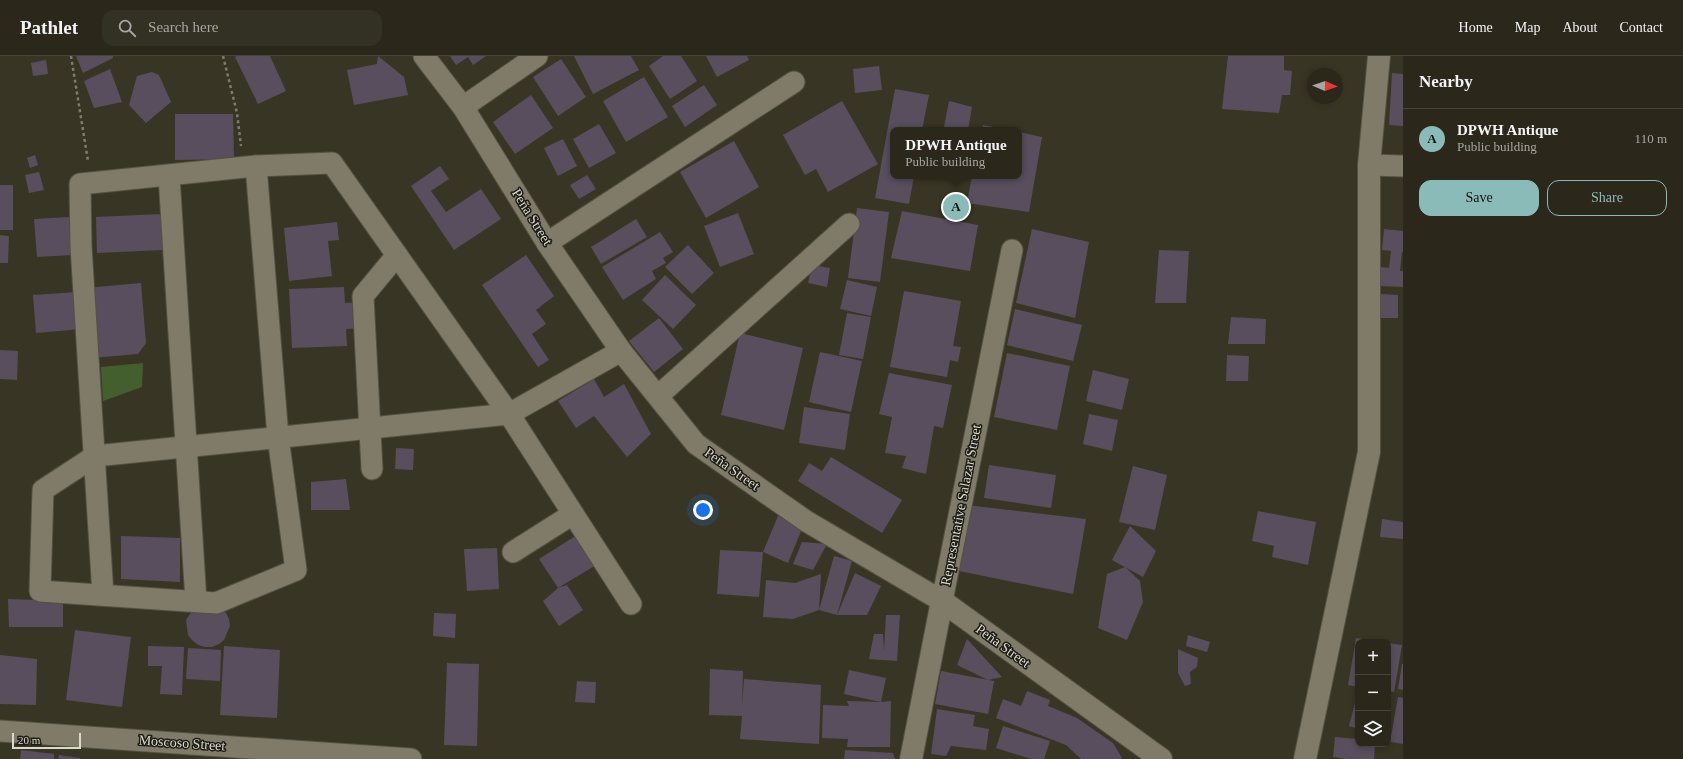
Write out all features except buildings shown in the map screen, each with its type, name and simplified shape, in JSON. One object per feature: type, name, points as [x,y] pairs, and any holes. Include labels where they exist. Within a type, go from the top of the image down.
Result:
[{"type":"street","name":"Peña Street","points":[[424,56],[463,107],[547,243],[621,351],[696,444],[806,521],[942,601],[1161,759]]},
{"type":"street","points":[[463,107],[537,56]]},
{"type":"street","points":[[1305,759],[1369,452],[1369,165],[1379,56]]},
{"type":"street","points":[[547,243],[794,82]]},
{"type":"street","points":[[103,595],[81,246],[80,184],[256,166],[332,163],[509,414],[631,604]]},
{"type":"street","points":[[1369,165],[1403,166]]},
{"type":"street","points":[[256,166],[278,437],[296,570],[216,603],[40,591],[43,490],[95,456],[186,446],[278,437],[370,428],[509,414],[621,351]]},
{"type":"street","points":[[169,176],[196,601]]},
{"type":"street","points":[[658,396],[849,224]]},
{"type":"street","name":"Representative Salazar Street","points":[[911,759],[1012,250]]},
{"type":"street","points":[[372,470],[363,296],[397,255]]},
{"type":"street","points":[[512,552],[573,514]]},
{"type":"street","name":"Moscoso Street","points":[[0,731],[202,752],[411,759]]},
{"type":"path","points":[[71,56],[91,182]]},
{"type":"path","points":[[223,56],[237,113],[242,153],[256,166]]},
{"type":"green space","points":[[143,363],[142,387],[103,401],[101,367]]},
{"type":"place","name":"DPWH Antique","points":[[956,207]]}]
